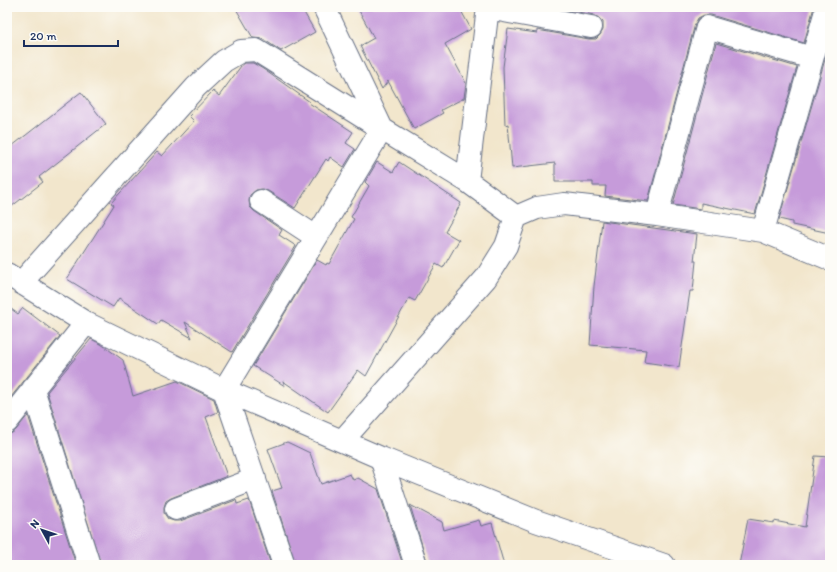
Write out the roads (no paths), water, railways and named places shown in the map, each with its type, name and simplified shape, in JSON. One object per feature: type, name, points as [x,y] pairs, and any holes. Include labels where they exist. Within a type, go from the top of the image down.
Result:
[{"type":"street","points":[[324,7],[382,129]]},
{"type":"street","points":[[763,231],[827,7]]},
{"type":"street","points":[[467,180],[488,8],[591,27]]},
{"type":"street","points":[[657,215],[707,27],[812,58]]},
{"type":"street","points":[[516,217],[467,180],[256,50],[241,51],[224,61],[196,87],[14,279],[86,323],[224,390],[381,458],[536,521],[664,565]]},
{"type":"street","points":[[224,390],[382,129]]},
{"type":"street","points":[[261,201],[316,237]]},
{"type":"street","points":[[342,441],[486,278],[506,246],[516,217],[537,208],[564,204],[657,215],[763,231],[830,259]]},
{"type":"street","points":[[7,422],[86,323]]},
{"type":"street","points":[[33,389],[89,565]]},
{"type":"street","points":[[224,390],[284,565]]},
{"type":"street","points":[[381,458],[416,565]]},
{"type":"street","points":[[176,509],[255,479]]}]
